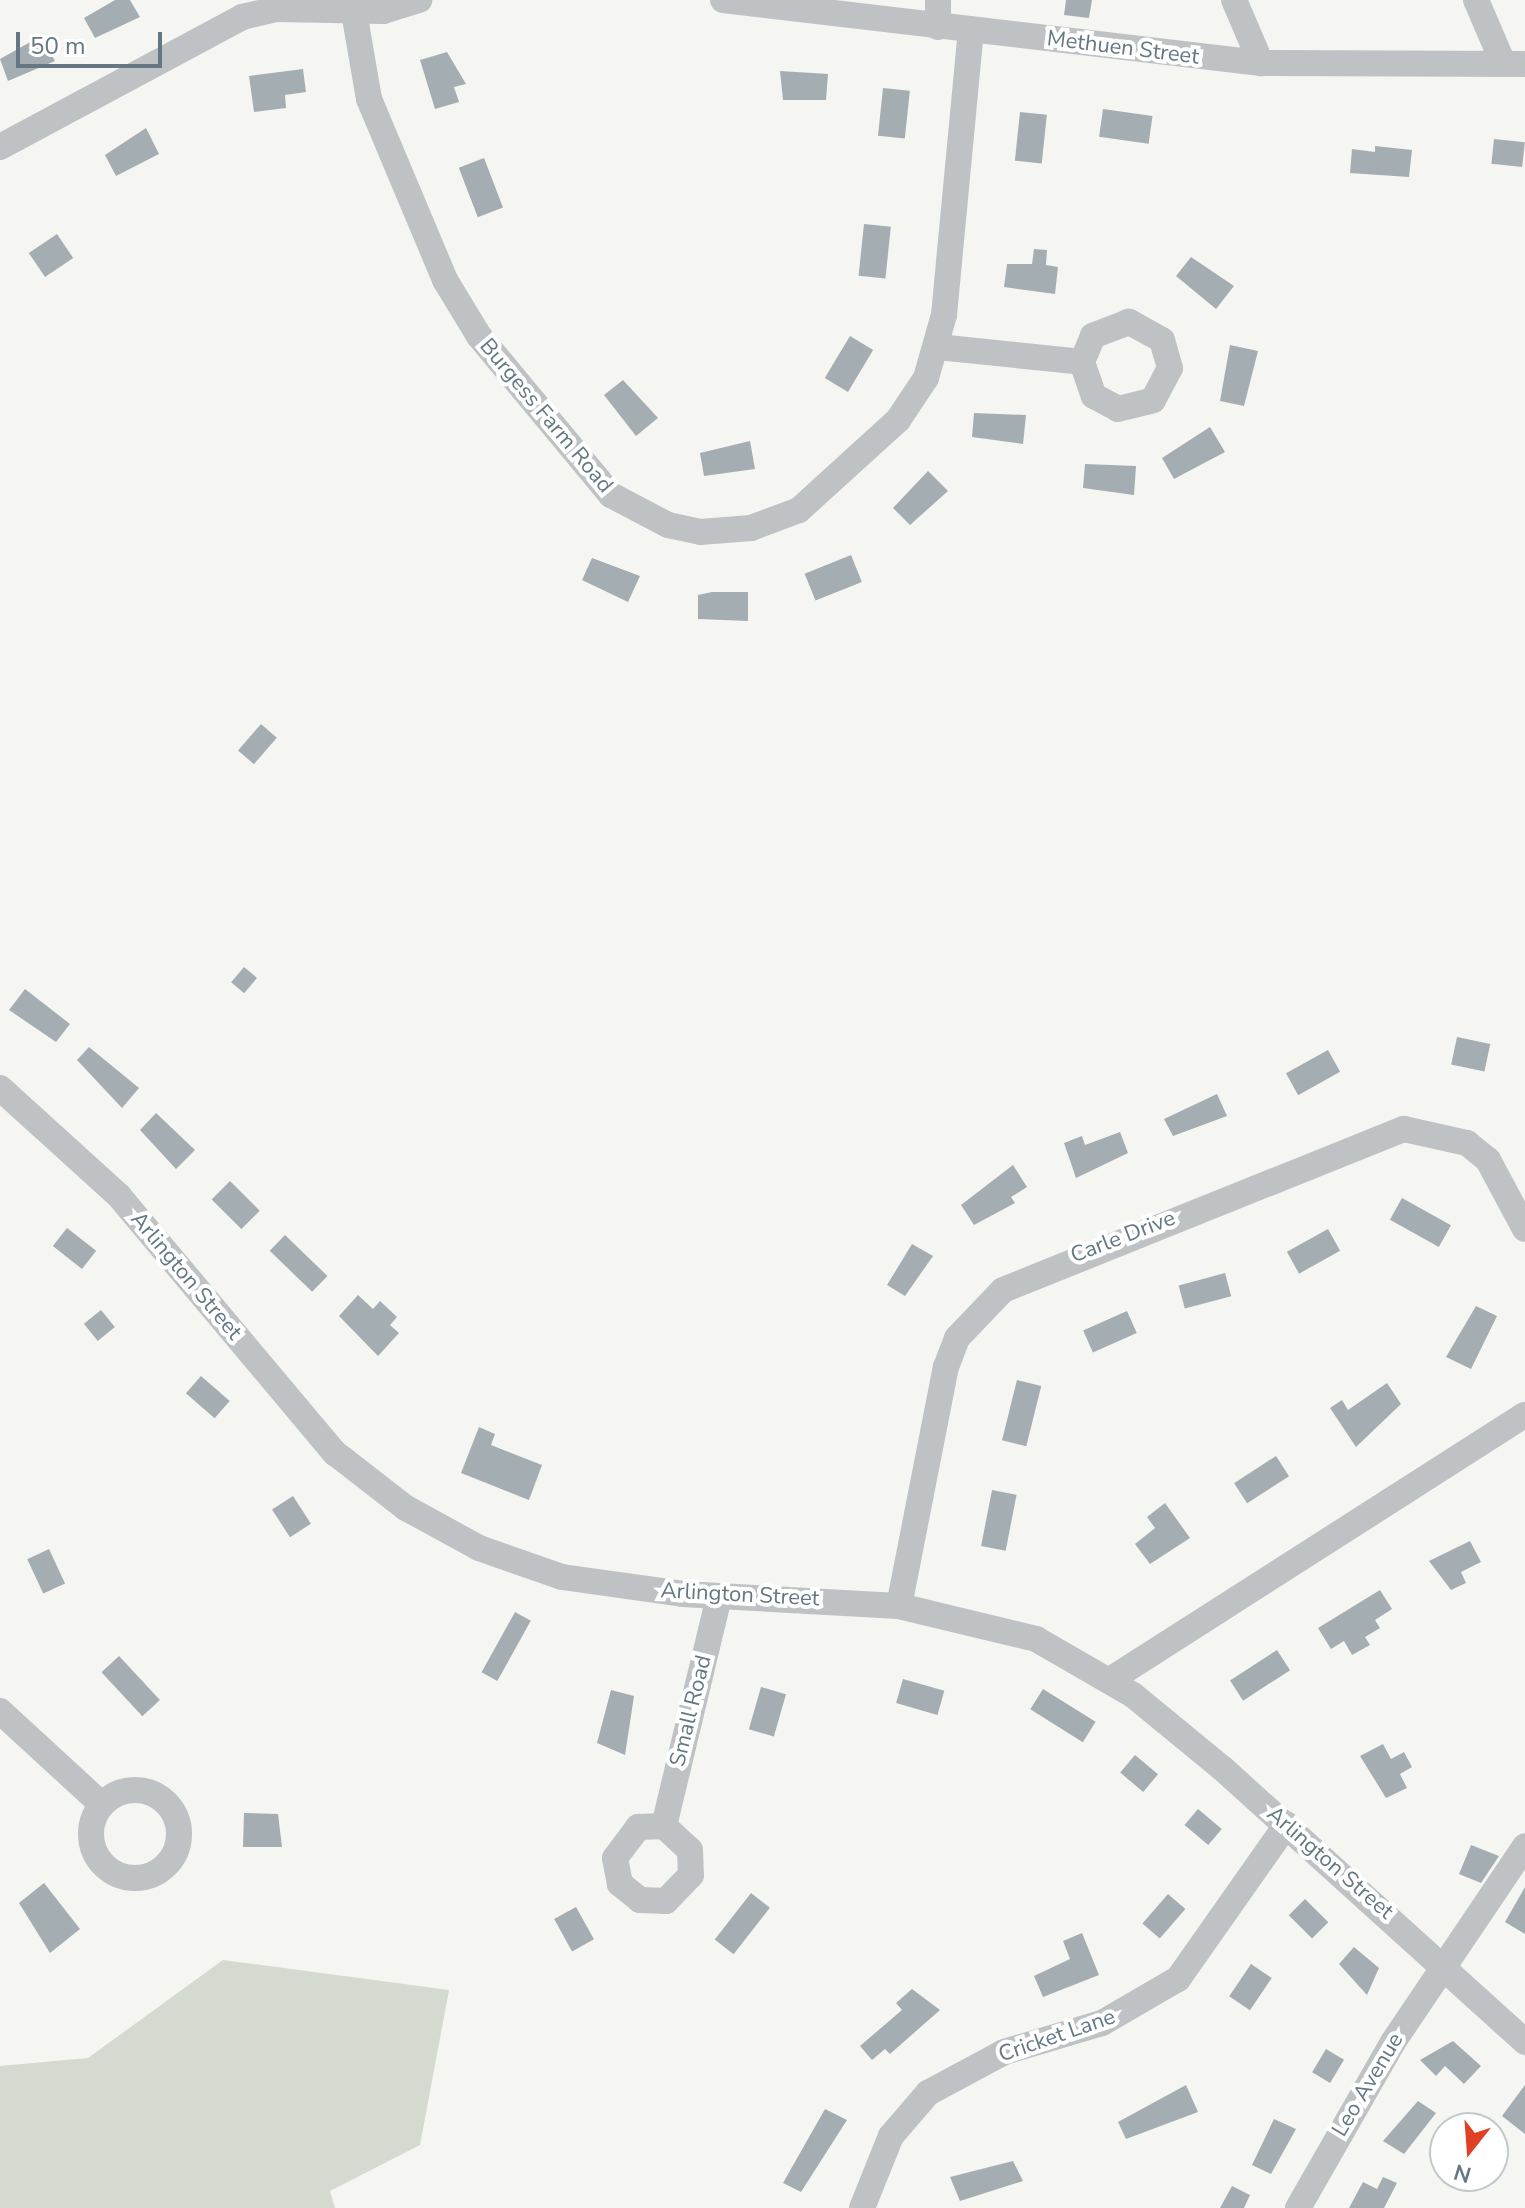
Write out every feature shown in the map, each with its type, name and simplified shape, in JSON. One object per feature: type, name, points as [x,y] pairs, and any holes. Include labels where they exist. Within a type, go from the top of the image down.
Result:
[{"type":"street","points":[[0,147],[242,17],[277,9],[354,12],[419,0]]},
{"type":"street","name":"Methuen Street","points":[[723,0],[1261,63],[1514,64]]},
{"type":"street","points":[[938,0],[938,27]]},
{"type":"street","points":[[1234,0],[1261,63]]},
{"type":"street","points":[[1476,0],[1514,64]]},
{"type":"street","name":"Burgess Farm Road","points":[[354,12],[369,99],[454,298],[600,484],[635,511],[684,530],[719,532],[799,510],[903,413],[938,347],[971,30]]},
{"type":"street","points":[[938,347],[1082,362]]},
{"type":"street","name":"Arlington Street","points":[[0,1088],[128,1206],[325,1443],[406,1508],[479,1548],[562,1577],[719,1597],[899,1606],[1036,1639],[1110,1680],[1287,1824],[1449,1968],[1525,2042]]},
{"type":"street","name":"Carle Drive","points":[[899,1606],[946,1367],[957,1338],[1003,1290],[1404,1129],[1467,1143],[1488,1160],[1525,1229]]},
{"type":"street","points":[[1110,1680],[1202,1614],[1525,1415]]},
{"type":"street","name":"Small Road","points":[[664,1826],[719,1597]]},
{"type":"street","points":[[0,1711],[101,1804]]},
{"type":"street","name":"Cricket Lane","points":[[862,2208],[891,2136],[928,2093],[1004,2052],[1102,2023],[1178,1979],[1287,1824]]},
{"type":"street","name":"Leo Avenue","points":[[1298,2208],[1393,2042],[1449,1968],[1525,1846]]},
{"type":"shaded area","points":[[223,1960],[449,1990],[420,2145],[330,2191],[335,2208],[0,2208],[0,2066],[88,2058]]},
{"type":"building","points":[[115,0],[130,0],[140,17],[95,38],[84,18]]},
{"type":"building","points":[[1066,0],[1092,0],[1089,18],[1064,15]]},
{"type":"building","points":[[41,36],[55,61],[8,81],[0,59]]},
{"type":"building","points":[[447,52],[466,84],[454,87],[459,102],[435,109],[420,60]]},
{"type":"building","points":[[303,69],[306,92],[285,95],[286,108],[254,112],[249,76]]},
{"type":"building","points":[[780,71],[828,74],[826,100],[783,100]]},
{"type":"building","points":[[883,88],[910,91],[905,139],[878,136]]},
{"type":"building","points":[[1103,109],[1153,116],[1149,144],[1099,137]]},
{"type":"building","points":[[1020,112],[1047,115],[1042,164],[1015,161]]},
{"type":"building","points":[[146,128],[159,154],[116,176],[105,155]]},
{"type":"building","points":[[1494,139],[1525,142],[1522,167],[1491,164]]},
{"type":"building","points":[[1375,146],[1412,150],[1409,177],[1350,173],[1352,149],[1375,152]]},
{"type":"building","points":[[484,158],[503,207],[478,217],[459,168]]},
{"type":"building","points":[[864,224],[891,227],[885,279],[859,276]]},
{"type":"building","points":[[57,234],[73,258],[45,277],[29,253]]},
{"type":"building","points":[[1034,249],[1047,250],[1046,265],[1058,267],[1055,294],[1004,287],[1007,264],[1032,264]]},
{"type":"building","points":[[1191,257],[1234,286],[1216,309],[1176,276]]},
{"type":"building","points":[[850,336],[873,350],[848,392],[825,378]]},
{"type":"building","points":[[1230,345],[1258,351],[1244,406],[1220,401]]},
{"type":"building","points":[[623,380],[658,418],[636,436],[604,395]]},
{"type":"building","points":[[974,413],[1026,415],[1023,444],[972,437]]},
{"type":"building","points":[[1210,427],[1225,452],[1174,479],[1162,458]]},
{"type":"building","points":[[750,441],[755,469],[704,476],[700,453]]},
{"type":"building","points":[[1085,464],[1136,466],[1134,495],[1083,488]]},
{"type":"building","points":[[928,471],[948,491],[910,525],[893,508]]},
{"type":"building","points":[[851,555],[862,582],[816,601],[805,574]]},
{"type":"building","points":[[592,558],[640,576],[628,602],[582,580]]},
{"type":"building","points":[[748,592],[748,621],[698,619],[698,595]]},
{"type":"building","points":[[261,724],[277,738],[254,764],[238,750]]},
{"type":"building","points":[[244,967],[257,978],[244,993],[231,982]]},
{"type":"building","points":[[25,989],[70,1024],[56,1042],[9,1010]]},
{"type":"building","points":[[1457,1037],[1490,1044],[1484,1071],[1451,1064]]},
{"type":"building","points":[[89,1047],[139,1088],[122,1108],[77,1060]]},
{"type":"building","points":[[1328,1050],[1340,1072],[1298,1095],[1286,1073]]},
{"type":"building","points":[[1217,1094],[1227,1116],[1173,1136],[1164,1119]]},
{"type":"building","points":[[156,1113],[195,1150],[176,1169],[140,1130]]},
{"type":"building","points":[[1120,1132],[1128,1153],[1076,1178],[1064,1143],[1082,1136],[1085,1145]]},
{"type":"building","points":[[1013,1165],[1027,1187],[1011,1197],[1015,1203],[974,1225],[961,1205]]},
{"type":"building","points":[[230,1181],[260,1211],[241,1229],[212,1199]]},
{"type":"building","points":[[1402,1198],[1451,1225],[1439,1247],[1390,1220]]},
{"type":"building","points":[[67,1228],[96,1251],[82,1269],[53,1246]]},
{"type":"building","points":[[1328,1229],[1340,1251],[1299,1274],[1287,1252]]},
{"type":"building","points":[[285,1235],[327,1276],[312,1292],[270,1251]]},
{"type":"building","points":[[912,1244],[933,1256],[905,1296],[887,1285]]},
{"type":"building","points":[[1225,1273],[1231,1296],[1185,1309],[1179,1285]]},
{"type":"building","points":[[358,1295],[373,1309],[380,1301],[397,1317],[390,1325],[399,1333],[378,1356],[339,1316]]},
{"type":"building","points":[[1476,1306],[1497,1316],[1471,1369],[1446,1357]]},
{"type":"building","points":[[101,1310],[115,1327],[98,1341],[84,1324]]},
{"type":"building","points":[[1127,1311],[1137,1333],[1093,1352],[1083,1331]]},
{"type":"building","points":[[201,1376],[230,1401],[215,1418],[186,1393]]},
{"type":"building","points":[[1017,1380],[1041,1386],[1026,1446],[1002,1440]]},
{"type":"building","points":[[1387,1383],[1401,1404],[1356,1447],[1330,1408],[1342,1400],[1348,1410]]},
{"type":"building","points":[[479,1427],[495,1434],[491,1445],[542,1465],[529,1500],[461,1473]]},
{"type":"building","points":[[1276,1456],[1289,1476],[1247,1503],[1234,1483]]},
{"type":"building","points":[[992,1490],[1017,1495],[1006,1551],[981,1546]]},
{"type":"building","points":[[293,1496],[311,1524],[290,1537],[272,1510]]},
{"type":"building","points":[[1165,1503],[1190,1538],[1150,1564],[1135,1544],[1155,1528],[1147,1517]]},
{"type":"building","points":[[1470,1541],[1481,1562],[1461,1572],[1466,1583],[1451,1590],[1429,1561]]},
{"type":"building","points":[[49,1549],[65,1583],[43,1594],[27,1559]]},
{"type":"building","points":[[1380,1590],[1392,1609],[1375,1620],[1380,1628],[1365,1637],[1370,1645],[1352,1655],[1344,1641],[1331,1649],[1318,1628]]},
{"type":"building","points":[[515,1612],[531,1621],[497,1681],[482,1672]]},
{"type":"building","points":[[1277,1650],[1290,1670],[1243,1701],[1230,1680]]},
{"type":"building","points":[[119,1656],[160,1700],[142,1716],[101,1672]]},
{"type":"building","points":[[903,1679],[944,1691],[937,1715],[896,1703]]},
{"type":"building","points":[[761,1687],[786,1694],[774,1736],[749,1729]]},
{"type":"building","points":[[1043,1689],[1096,1722],[1083,1742],[1030,1709]]},
{"type":"building","points":[[611,1690],[634,1696],[625,1755],[597,1743]]},
{"type":"building","points":[[1383,1744],[1391,1759],[1404,1752],[1412,1767],[1400,1774],[1407,1788],[1386,1798],[1360,1756]]},
{"type":"building","points":[[1135,1755],[1158,1774],[1143,1792],[1120,1773]]},
{"type":"building","points":[[1198,1809],[1222,1829],[1208,1845],[1185,1825]]},
{"type":"building","points":[[244,1813],[278,1814],[282,1847],[243,1847]]},
{"type":"building","points":[[1471,1845],[1499,1856],[1481,1883],[1459,1874]]},
{"type":"building","points":[[44,1883],[80,1929],[50,1953],[19,1903]]},
{"type":"building","points":[[1525,1887],[1525,1934],[1505,1922]]},
{"type":"building","points":[[751,1893],[770,1908],[734,1954],[715,1939]]},
{"type":"building","points":[[1168,1894],[1185,1909],[1160,1939],[1142,1923]]},
{"type":"building","points":[[1305,1899],[1328,1922],[1312,1939],[1289,1915]]},
{"type":"building","points":[[576,1907],[594,1939],[572,1951],[554,1919]]},
{"type":"building","points":[[1082,1933],[1099,1975],[1043,1997],[1034,1976],[1070,1959],[1063,1941]]},
{"type":"building","points":[[1354,1947],[1379,1968],[1367,1995],[1339,1964]]},
{"type":"building","points":[[1251,1964],[1272,1978],[1250,2010],[1229,1996]]},
{"type":"building","points":[[912,1989],[940,2010],[890,2054],[885,2049],[872,2060],[860,2046],[902,2010],[896,2003]]},
{"type":"building","points":[[1453,2041],[1481,2066],[1464,2084],[1445,2066],[1436,2076],[1420,2060]]},
{"type":"building","points":[[1326,2049],[1344,2060],[1330,2083],[1312,2072]]},
{"type":"building","points":[[1186,2085],[1198,2112],[1126,2139],[1118,2122]]},
{"type":"building","points":[[1525,2085],[1525,2134],[1509,2121],[1509,2112],[1505,2112]]},
{"type":"building","points":[[1418,2101],[1434,2112],[1429,2112],[1429,2122],[1404,2154],[1383,2141]]},
{"type":"building","points":[[825,2109],[847,2120],[801,2192],[783,2183]]},
{"type":"building","points":[[1274,2119],[1296,2129],[1271,2174],[1252,2165]]},
{"type":"building","points":[[1013,2161],[1023,2181],[960,2201],[950,2177]]},
{"type":"building","points":[[1383,2177],[1397,2183],[1384,2208],[1349,2208],[1363,2182],[1377,2189]]},
{"type":"building","points":[[1232,2186],[1250,2195],[1244,2208],[1220,2208]]}]
